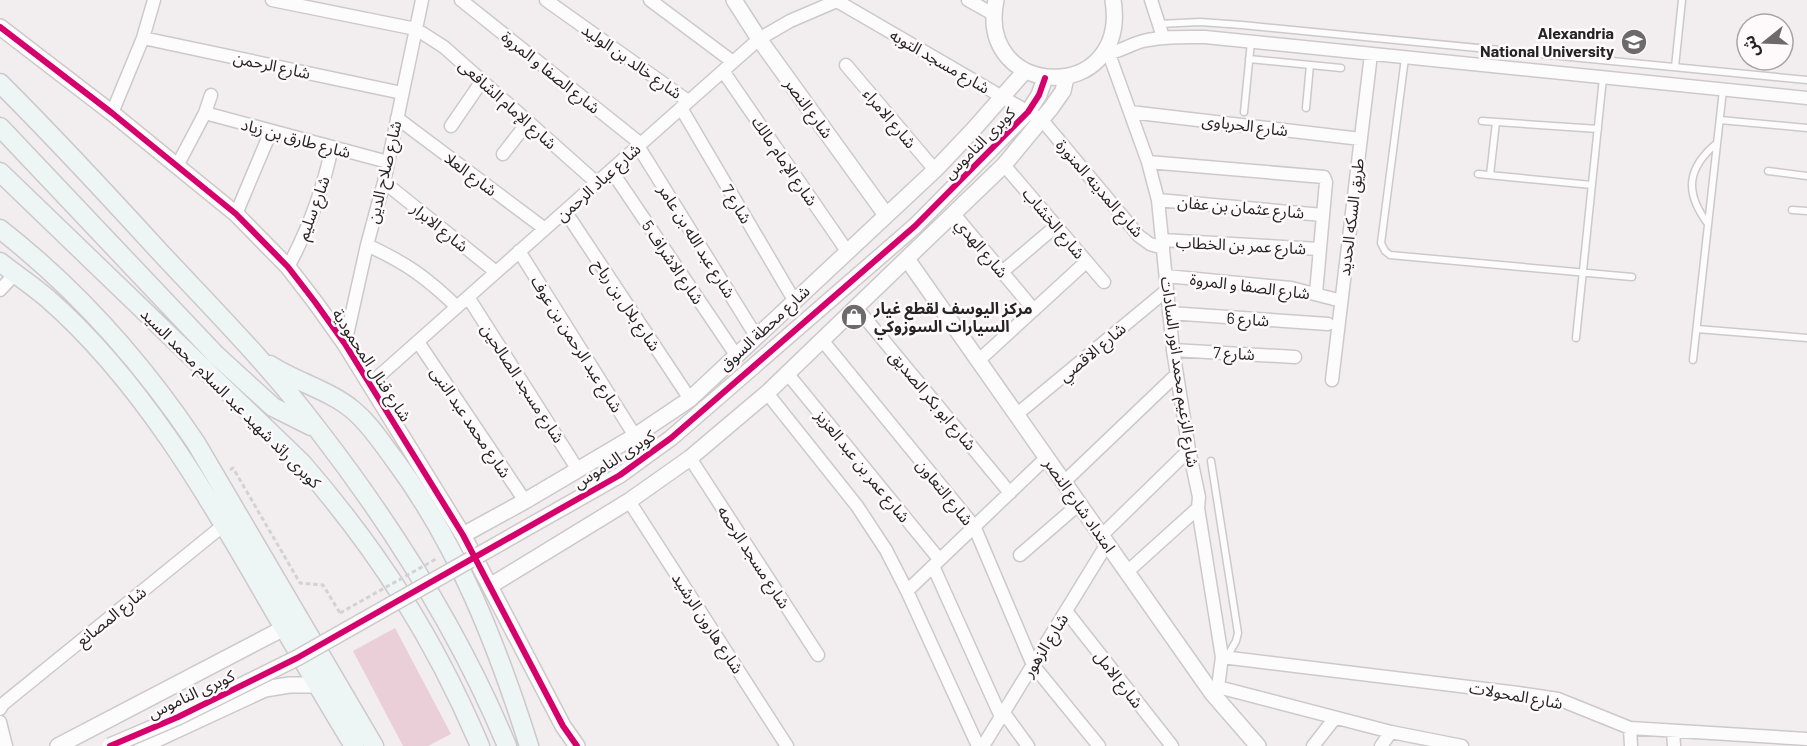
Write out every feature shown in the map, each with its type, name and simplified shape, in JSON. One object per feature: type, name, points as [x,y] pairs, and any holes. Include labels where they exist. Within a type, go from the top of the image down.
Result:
[{"type":"main road","points":[[0,83],[47,130],[258,357],[319,430],[378,512],[433,600],[478,684],[507,746]]},
{"type":"main road","name":"كوبرى رائد شهيد عبد السلام محمد السيد","points":[[0,127],[194,333],[273,407],[319,430]]},
{"type":"main road","name":"كوبرى رائد شهيد عبد السلام محمد السيد","points":[[0,172],[302,464],[365,540],[406,600],[456,691],[480,746]]},
{"type":"main road","points":[[0,229],[70,289],[128,351],[175,411],[210,483],[225,524],[354,746]]},
{"type":"main road","points":[[0,262],[47,298],[104,357],[210,483],[374,746]]},
{"type":"main road","points":[[258,357],[279,371],[338,399],[353,410],[375,434],[401,469],[439,528],[477,602],[493,640],[529,746]]},
{"type":"street","points":[[112,113],[143,38],[154,0]]},
{"type":"street","points":[[272,0],[416,29]]},
{"type":"street","name":"شارع صلاح الدين","points":[[345,345],[367,245],[384,182],[422,0]]},
{"type":"street","name":"شارع الصفا و المروة","points":[[460,0],[639,145]]},
{"type":"street","name":"شارع خالد بن الوليد","points":[[546,0],[684,105]]},
{"type":"street","points":[[650,0],[733,62]]},
{"type":"street","name":"شارع النصر","points":[[734,0],[759,39],[886,215]]},
{"type":"street","points":[[968,0],[994,7],[998,41],[1005,53],[1025,71],[1045,78],[1066,78],[1087,69],[1106,54],[1142,41],[1163,37],[1205,37],[1807,98]]},
{"type":"street","points":[[1106,54],[1112,37],[1115,17],[1113,0]]},
{"type":"street","points":[[1151,0],[1163,37]]},
{"type":"street","name":"شارع عباد الرحمن","points":[[370,384],[759,39],[790,21],[834,1]]},
{"type":"street","name":"شارع مسجد التوبه","points":[[834,1],[1035,116]]},
{"type":"street","name":"شارع قنال المحمودية","points":[[0,27],[112,113],[236,214],[288,267],[345,345],[464,535],[563,726],[577,746]]},
{"type":"street","name":"شارع الإمام الشافعى","points":[[416,29],[444,47],[597,183]]},
{"type":"street","name":"شارع الرحمن","points":[[143,38],[402,93]]},
{"type":"street","name":"شارع الزعيم محمد انور السادات","points":[[1106,54],[1148,162],[1158,200],[1173,350],[1224,657],[1215,690]]},
{"type":"street","name":"طريق السكه الحديد","points":[[1332,380],[1371,54]]},
{"type":"street","name":"شارع الامراء","points":[[846,65],[935,170]]},
{"type":"street","name":"شارع الإمام مالك","points":[[723,71],[847,251]]},
{"type":"street","name":"شارع محطة السوق","points":[[464,535],[635,436],[690,399],[935,170],[1025,71]]},
{"type":"street","name":"كوبرى الناموس","points":[[110,746],[178,717],[297,658],[620,475],[671,438],[915,226],[1035,116],[1045,78]]},
{"type":"street","points":[[490,586],[629,501],[690,458],[767,393],[1004,165],[1035,116],[1063,90],[1066,78]]},
{"type":"street","points":[[451,126],[482,81]]},
{"type":"street","points":[[177,166],[205,113],[211,95]]},
{"type":"street","name":"شارع 7","points":[[684,105],[794,300]]},
{"type":"street","name":"شارع الحرباوى","points":[[1130,112],[1361,139]]},
{"type":"street","name":"شارع طارق بن زياد","points":[[205,113],[388,162]]},
{"type":"street","name":"شارع المدينه المنورة","points":[[1035,116],[1139,236],[1150,244],[1162,244]]},
{"type":"street","name":"شارع العلا","points":[[397,118],[545,229]]},
{"type":"street","points":[[503,154],[528,122]]},
{"type":"street","points":[[236,214],[271,131]]},
{"type":"street","name":"شارع عبد الله بن عامر","points":[[639,145],[756,336]]},
{"type":"street","name":"شارع سليم","points":[[288,267],[315,209],[332,147]]},
{"type":"street","points":[[1148,162],[1322,176],[1326,182],[1316,293]]},
{"type":"street","name":"شارع الخشاب","points":[[1004,165],[1104,282]]},
{"type":"street","name":"شارع الاشراف 5","points":[[611,170],[736,355]]},
{"type":"street","name":"شارع الابرار","points":[[384,182],[496,272]]},
{"type":"street","name":"شارع عثمان بن عفان","points":[[1158,200],[1323,214]]},
{"type":"street","name":"شارع بلال بن رباح","points":[[565,211],[690,399]]},
{"type":"street","name":"شارع الهدي","points":[[954,214],[1034,310]]},
{"type":"street","points":[[1002,272],[1056,226]]},
{"type":"street","name":"شارع عمر بن الخطاب","points":[[1162,244],[1319,249]]},
{"type":"street","points":[[367,245],[400,260],[431,281],[457,307]]},
{"type":"street","name":"شارع عبد الرحمن بن عوف","points":[[519,251],[635,436]]},
{"type":"street","name":"امتداد شارع النصر","points":[[907,259],[1127,572],[1258,746]]},
{"type":"street","points":[[978,361],[1086,262]]},
{"type":"street","points":[[0,290],[15,274]]},
{"type":"street","name":"شارع الصفا و المروة","points":[[1166,276],[1291,288],[1334,299]]},
{"type":"street","name":"شارع الاقصي","points":[[1016,415],[1167,290]]},
{"type":"street","name":"شارع مسجد الصالحين","points":[[468,297],[578,470]]},
{"type":"street","name":"شارع ابو بكر الصديق","points":[[856,307],[1010,492]]},
{"type":"street","name":"شارع 6","points":[[1169,313],[1328,324]]},
{"type":"street","name":"شارع التعاون","points":[[822,340],[974,526],[1034,664],[1099,746]]},
{"type":"street","name":"شارع محمد عبد النبى","points":[[418,342],[525,501]]},
{"type":"street","name":"شارع 7","points":[[1173,350],[1295,357]]},
{"type":"street","name":"شارع عمر بن عبد العزيز","points":[[787,373],[936,562],[1002,715],[1028,746]]},
{"type":"street","points":[[1064,482],[1177,374]]},
{"type":"street","points":[[767,393],[857,506],[886,550],[978,746]]},
{"type":"street","name":"شارع الزهور","points":[[983,746],[1066,611],[1104,540],[1189,450]]},
{"type":"street","name":"شارع مسجد الرحمه","points":[[690,458],[818,655]]},
{"type":"street","points":[[907,591],[1046,458]]},
{"type":"street","name":"شارع هارون الرشيد","points":[[629,501],[788,746]]},
{"type":"street","points":[[1020,555],[1079,504]]},
{"type":"street","points":[[1127,572],[1198,508]]},
{"type":"street","name":"شارع المصانع","points":[[0,709],[3,704],[225,524]]},
{"type":"street","name":"شارع الامل","points":[[1066,611],[1172,746]]},
{"type":"street","points":[[58,746],[284,628]]},
{"type":"street","name":"شارع المحولات","points":[[1224,657],[1558,699],[1630,728],[1672,731],[1725,740],[1794,741],[1807,739]]},
{"type":"street","points":[[142,746],[265,689],[289,685],[318,685]]},
{"type":"street","points":[[1215,690],[1432,743],[1462,746]]},
{"type":"street","points":[[1313,746],[1335,718]]},
{"type":"street","points":[[0,722],[6,746]]},
{"type":"street","points":[[1630,728],[1631,746]]},
{"type":"street","points":[[1672,731],[1674,746]]},
{"type":"street","points":[[1381,746],[1391,732]]},
{"type":"lane","points":[[1675,67],[1682,0]]},
{"type":"lane","points":[[1159,24],[1200,22],[1242,25],[1807,80]]},
{"type":"lane","points":[[1244,112],[1251,42]]},
{"type":"lane","points":[[1405,58],[1381,243],[1385,251],[1390,255],[1632,277]]},
{"type":"lane","points":[[1249,59],[1341,68]]},
{"type":"lane","points":[[1306,108],[1310,65]]},
{"type":"lane","points":[[1576,338],[1603,78]]},
{"type":"lane","points":[[1693,360],[1723,90]]},
{"type":"lane","points":[[1720,120],[1807,129]]},
{"type":"lane","points":[[1482,121],[1598,129]]},
{"type":"lane","points":[[1490,175],[1496,122]]},
{"type":"lane","points":[[1708,224],[1697,209],[1692,190],[1694,172],[1703,155],[1717,143]]},
{"type":"lane","points":[[1768,171],[1807,176]]},
{"type":"lane","points":[[1478,174],[1592,185]]},
{"type":"lane","points":[[1792,210],[1807,211]]},
{"type":"lane","points":[[1697,329],[1807,338]]},
{"type":"lane","points":[[1211,461],[1238,633],[1236,641],[1224,657]]},
{"type":"path","points":[[210,483],[233,468],[300,583],[323,585],[340,613],[436,559]]},
{"type":"shaded area","points":[[395,628],[451,734],[428,746],[403,746],[353,651]]},
{"type":"cycle path","points":[[0,27],[112,113],[236,214],[288,267],[345,344],[463,535],[563,726],[577,746]]},
{"type":"cycle path","points":[[110,746],[178,717],[297,658],[620,475],[671,438],[915,226],[1028,112],[1039,95],[1045,78]]},
{"type":"place","name":"Alexandria National University","points":[[1634,42]]},
{"type":"place","name":"مركز اليوسف لقطع غيار السيارات السوزوكي","points":[[854,317]]}]
